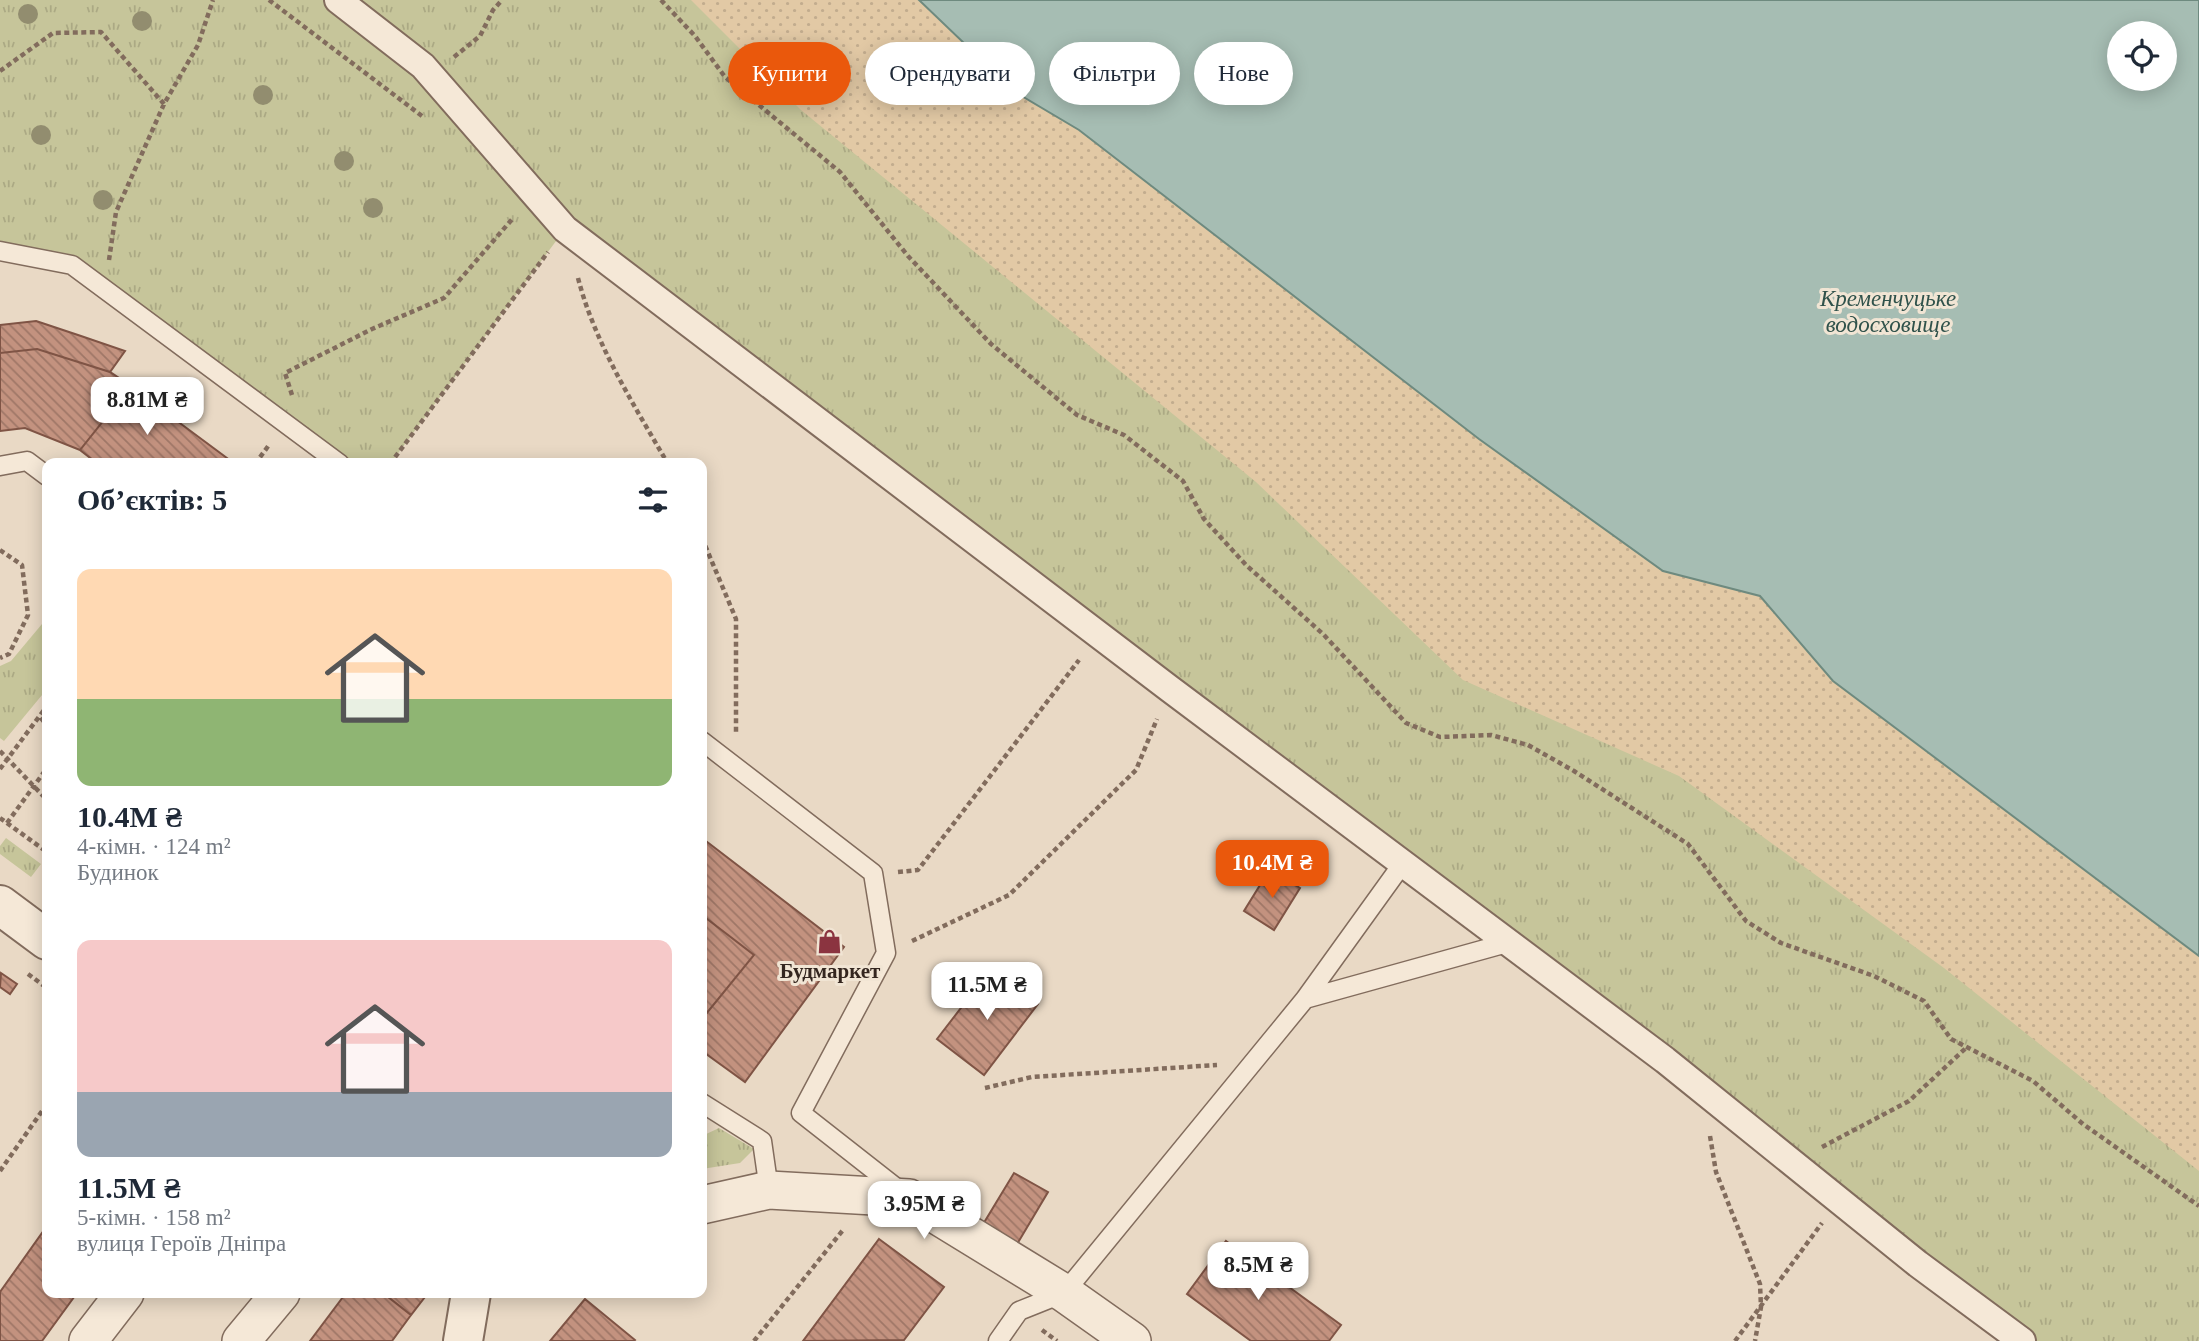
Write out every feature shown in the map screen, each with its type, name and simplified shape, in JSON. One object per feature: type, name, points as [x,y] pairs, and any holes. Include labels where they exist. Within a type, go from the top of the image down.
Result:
[{"type":"street","points":[[338,0],[423,66],[565,229],[1703,1091],[1838,1200],[2022,1341]]},
{"type":"street","points":[[3,913],[42,937]]},
{"type":"street","points":[[707,1204],[769,1190],[909,1198],[1064,1293],[1132,1341]]},
{"type":"street","points":[[88,1341],[121,1298]]},
{"type":"street","points":[[241,1341],[271,1298]]},
{"type":"street","points":[[463,1341],[470,1298]]},
{"type":"lane","points":[[0,251],[72,265],[332,458]]},
{"type":"lane","points":[[0,466],[27,461],[42,472]]},
{"type":"lane","points":[[707,745],[873,873],[886,953],[801,1113],[909,1198]]},
{"type":"lane","points":[[998,1341],[1019,1311],[1064,1293],[1305,999],[1403,863]]},
{"type":"lane","points":[[1305,999],[1507,943]]},
{"type":"lane","points":[[707,1106],[762,1141],[769,1190]]},
{"type":"path","points":[[104,289],[116,212],[164,104],[198,45],[213,0]]},
{"type":"path","points":[[270,0],[428,120]]},
{"type":"path","points":[[435,79],[450,61],[480,36],[493,10],[502,0]]},
{"type":"path","points":[[661,0],[695,36],[725,77],[840,172],[908,256],[991,344],[1077,415],[1124,435],[1183,481],[1204,519],[1246,565],[1323,634],[1406,723],[1440,737],[1491,735],[1528,745],[1574,771],[1688,844],[1746,921],[1781,943],[1874,976],[1924,1001],[1951,1039],[2033,1081],[2084,1124],[2199,1206]]},
{"type":"path","points":[[0,71],[53,33],[101,32],[164,104]]},
{"type":"path","points":[[306,438],[285,373],[372,329],[444,298],[522,207]]},
{"type":"path","points":[[394,458],[565,229]]},
{"type":"path","points":[[565,229],[584,300],[623,385],[665,458]]},
{"type":"path","points":[[169,415],[210,367]]},
{"type":"path","points":[[0,550],[22,565],[28,615],[9,654],[0,658]]},
{"type":"path","points":[[707,550],[736,619],[736,766]]},
{"type":"path","points":[[873,873],[918,870],[1098,634]]},
{"type":"path","points":[[886,953],[1009,895],[1136,770],[1170,689]]},
{"type":"path","points":[[0,769],[42,714]]},
{"type":"path","points":[[0,751],[42,796]]},
{"type":"path","points":[[7,823],[42,775]]},
{"type":"path","points":[[0,818],[42,848]]},
{"type":"path","points":[[1795,1164],[1844,1133],[1909,1101],[1966,1046]]},
{"type":"path","points":[[985,1088],[1032,1077],[1253,1063]]},
{"type":"path","points":[[1703,1091],[1716,1172],[1760,1284],[1761,1307],[1755,1341]]},
{"type":"path","points":[[0,1171],[42,1111]]},
{"type":"path","points":[[1735,1341],[1838,1200]]},
{"type":"path","points":[[754,1341],[844,1229]]},
{"type":"path","points":[[1019,1311],[1057,1341]]},
{"type":"green space","points":[[0,0],[919,0],[932,14],[970,42],[865,42],[865,105],[1035,105],[1035,91],[1049,101],[1049,105],[1054,105],[2199,956],[2199,1341],[2022,1341],[565,229],[394,458],[332,458],[72,265],[0,251]]},
{"type":"green space","points":[[42,624],[42,695],[4,741],[0,738],[0,666],[11,661]]},
{"type":"green space","points":[[6,838],[41,864],[31,877],[0,854],[0,846]]},
{"type":"green space","points":[[719,1128],[754,1149],[740,1163],[707,1168],[707,1134]]},
{"type":"sand","points":[[691,0],[919,0],[963,42],[865,42],[865,105],[1035,104],[1079,130],[1479,439],[1663,571],[1760,596],[1833,681],[2199,956],[2199,1171],[1944,968],[1679,776],[1463,680],[1256,482],[796,105],[851,105],[851,42],[733,42]]},
{"type":"water","name":"Кременчуцьке водосховище","points":[[919,0],[2199,0],[2199,956],[1833,681],[1760,596],[1663,571],[1479,439],[1079,130],[1035,104],[1035,42],[963,42]]},
{"type":"building","points":[[36,321],[125,351],[110,372],[37,349],[0,353],[0,325]]},
{"type":"building","points":[[37,349],[110,372],[131,386],[80,450],[25,428],[0,431],[0,353]]},
{"type":"building","points":[[131,386],[227,458],[90,458],[80,450]]},
{"type":"building","points":[[707,842],[844,947],[745,1082],[707,1055],[707,1013],[754,955],[707,919]]},
{"type":"building","points":[[1270,869],[1300,888],[1274,930],[1244,911]]},
{"type":"building","points":[[707,919],[754,955],[707,1013]]},
{"type":"building","points":[[991,969],[1038,1004],[984,1075],[937,1039]]},
{"type":"building","points":[[1,973],[17,984],[10,994],[0,987]]},
{"type":"building","points":[[1014,1173],[1048,1192],[1016,1246],[982,1226]]},
{"type":"building","points":[[42,1233],[42,1298],[73,1298],[42,1341],[0,1341],[0,1292]]},
{"type":"building","points":[[879,1239],[944,1287],[904,1340],[803,1341]]},
{"type":"building","points":[[1226,1241],[1341,1325],[1329,1341],[1251,1341],[1187,1294]]},
{"type":"building","points":[[342,1298],[389,1298],[411,1315],[392,1341],[310,1341]]},
{"type":"building","points":[[389,1298],[424,1298],[411,1315]]},
{"type":"building","points":[[585,1299],[635,1340],[550,1341]]},
{"type":"place","name":"Будмаркет","points":[[830,942]]}]
